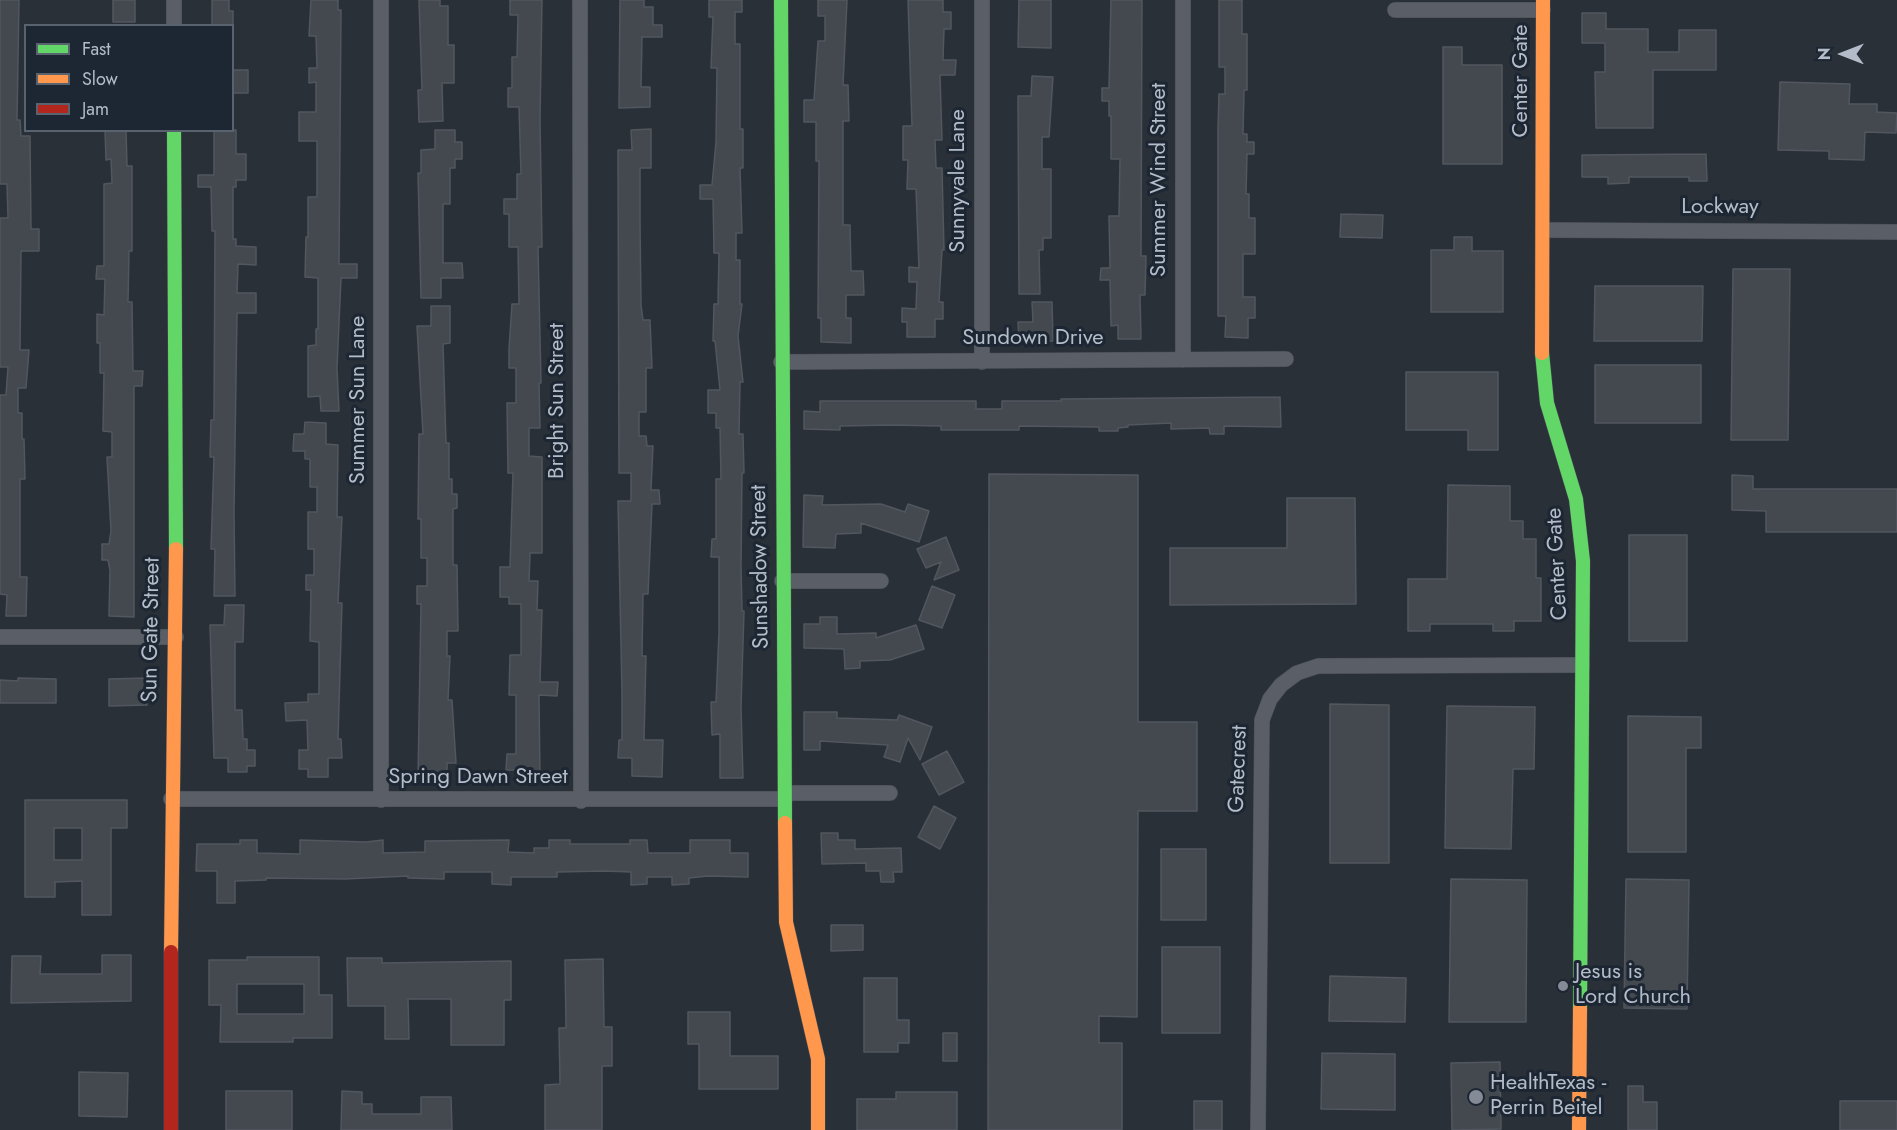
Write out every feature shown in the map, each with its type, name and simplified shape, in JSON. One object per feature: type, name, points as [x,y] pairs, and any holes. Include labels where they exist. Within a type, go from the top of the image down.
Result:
[{"type":"street","points":[[174,0],[174,24]]},
{"type":"street","name":"Summer Sun Lane","points":[[381,0],[381,800]]},
{"type":"street","name":"Bright Sun Street","points":[[580,0],[581,801]]},
{"type":"street","name":"Sunshadow Street","points":[[781,0],[782,581],[786,922],[816,1049],[818,1130]]},
{"type":"street","name":"Sunnyvale Lane","points":[[981,0],[982,362]]},
{"type":"street","name":"Summer Wind Street","points":[[1183,0],[1183,360]]},
{"type":"street","points":[[1395,10],[1543,5]]},
{"type":"street","name":"Center Gate","points":[[1543,5],[1542,348],[1547,403],[1569,473],[1583,561],[1579,1130]]},
{"type":"street","name":"Sun Gate Street","points":[[171,1130],[171,799],[176,637],[174,132]]},
{"type":"street","name":"Lockway","points":[[1543,230],[1897,232]]},
{"type":"street","name":"Sundown Drive","points":[[781,362],[1286,359]]},
{"type":"street","points":[[782,581],[880,581]]},
{"type":"street","points":[[0,637],[176,637]]},
{"type":"street","name":"Gatecrest","points":[[1258,1130],[1261,731],[1262,720],[1270,699],[1281,685],[1297,673],[1318,666],[1582,665]]},
{"type":"street","name":"Spring Dawn Street","points":[[171,799],[581,801],[890,793]]},
{"type":"building","points":[[0,0],[19,0],[17,120],[20,120],[21,136],[30,136],[31,229],[39,229],[39,251],[21,251],[20,350],[29,350],[26,388],[18,388],[18,413],[22,413],[22,439],[24,439],[25,479],[20,479],[20,577],[27,577],[26,616],[6,616],[7,595],[0,594],[0,395],[6,395],[8,367],[0,367],[0,218],[8,218],[7,184],[0,184]]},
{"type":"building","points":[[113,0],[135,0],[135,22],[113,22]]},
{"type":"building","points":[[212,0],[229,0],[229,11],[233,11],[233,24],[212,24]]},
{"type":"building","points":[[311,0],[338,0],[338,10],[341,10],[339,264],[357,264],[357,278],[341,278],[337,368],[339,411],[321,411],[320,396],[308,397],[308,346],[316,345],[316,329],[318,329],[318,278],[305,277],[306,237],[308,237],[308,197],[317,197],[317,141],[299,141],[299,112],[316,112],[316,82],[309,83],[309,68],[317,68],[316,36],[309,36]]},
{"type":"building","points":[[419,0],[440,0],[440,6],[448,6],[448,45],[454,45],[454,83],[442,83],[443,121],[419,122],[418,90],[422,90]]},
{"type":"building","points":[[510,0],[542,0],[540,120],[542,247],[538,247],[540,428],[529,428],[529,456],[542,457],[542,553],[530,553],[529,581],[538,581],[537,610],[542,610],[540,682],[558,682],[557,696],[539,695],[540,779],[516,779],[516,770],[506,770],[507,754],[516,754],[516,695],[509,695],[510,655],[521,655],[521,604],[509,604],[509,597],[500,597],[500,567],[510,567],[513,473],[508,473],[507,403],[516,403],[516,368],[509,368],[509,349],[512,304],[519,304],[518,247],[509,247],[509,214],[504,214],[504,199],[517,199],[517,174],[521,174],[519,107],[508,107],[508,88],[512,88],[512,57],[517,57],[518,15],[510,15]]},
{"type":"building","points":[[620,0],[644,0],[644,7],[653,7],[653,25],[662,25],[662,37],[642,37],[641,87],[650,87],[650,107],[619,108]]},
{"type":"building","points":[[709,0],[742,0],[742,12],[735,12],[735,44],[740,44],[740,129],[743,129],[743,168],[740,168],[742,233],[736,233],[736,260],[740,260],[740,304],[742,304],[738,336],[743,382],[740,382],[739,434],[743,434],[744,473],[742,473],[741,566],[742,611],[744,611],[741,707],[743,778],[720,778],[720,734],[712,735],[711,702],[716,702],[719,632],[719,557],[711,557],[712,539],[716,539],[716,479],[721,479],[720,428],[716,428],[716,413],[708,413],[708,390],[720,390],[715,341],[713,341],[714,304],[718,304],[719,253],[714,253],[713,199],[700,199],[700,185],[712,185],[716,142],[717,68],[711,68],[713,17],[709,17]]},
{"type":"building","points":[[818,0],[847,0],[843,85],[848,85],[849,121],[843,121],[843,225],[850,225],[851,271],[863,271],[864,295],[846,295],[846,318],[851,318],[851,343],[821,342],[821,318],[818,318],[819,161],[816,161],[816,122],[804,122],[804,100],[814,100],[818,41],[825,41],[825,16],[818,16]]},
{"type":"building","points":[[908,0],[943,0],[943,12],[951,12],[951,29],[944,29],[943,60],[956,60],[955,75],[940,75],[942,140],[935,140],[936,168],[942,168],[944,250],[942,250],[939,302],[943,302],[943,319],[935,319],[935,337],[907,337],[907,322],[902,322],[902,308],[916,309],[917,282],[909,282],[909,267],[919,268],[916,189],[907,189],[908,160],[903,160],[903,126],[912,126]]},
{"type":"building","points":[[1019,0],[1051,0],[1051,48],[1018,47]]},
{"type":"building","points":[[1111,0],[1142,0],[1141,256],[1146,256],[1145,295],[1140,295],[1141,339],[1118,339],[1118,325],[1111,326],[1110,280],[1100,280],[1101,268],[1110,268],[1109,216],[1119,216],[1120,159],[1111,159],[1109,101],[1102,101],[1102,88],[1109,88]]},
{"type":"building","points":[[1219,0],[1242,0],[1242,34],[1247,34],[1247,90],[1244,90],[1243,134],[1247,134],[1247,142],[1254,142],[1254,154],[1247,154],[1246,194],[1249,194],[1249,218],[1255,218],[1255,254],[1243,254],[1243,297],[1255,297],[1255,318],[1248,318],[1248,338],[1225,337],[1226,316],[1218,316],[1219,94],[1225,94],[1225,67],[1219,67]]},
{"type":"building","points":[[1582,13],[1606,13],[1606,29],[1648,29],[1648,52],[1679,52],[1679,30],[1716,30],[1716,70],[1653,70],[1653,128],[1596,128],[1595,72],[1605,72],[1605,43],[1582,43]]},
{"type":"building","points":[[1443,47],[1462,47],[1462,65],[1502,65],[1502,164],[1443,164]]},
{"type":"building","points":[[234,70],[248,70],[248,93],[234,93]]},
{"type":"building","points":[[1032,76],[1053,77],[1049,137],[1042,137],[1042,169],[1051,169],[1051,238],[1043,238],[1043,250],[1039,250],[1040,294],[1019,294],[1018,96],[1031,96]]},
{"type":"building","points":[[1780,82],[1850,84],[1849,104],[1877,104],[1877,112],[1897,113],[1896,133],[1865,132],[1864,160],[1829,159],[1829,151],[1778,150]]},
{"type":"building","points":[[651,129],[651,168],[640,168],[640,221],[641,305],[643,320],[650,320],[652,368],[646,368],[646,412],[639,412],[639,436],[646,436],[647,446],[653,446],[651,490],[659,490],[660,504],[652,504],[648,594],[643,594],[642,656],[646,656],[644,740],[663,740],[662,777],[632,776],[632,758],[618,758],[619,740],[622,740],[622,694],[618,501],[631,501],[631,473],[619,473],[618,150],[632,150],[631,130]]},
{"type":"building","points":[[236,130],[236,154],[246,154],[246,180],[236,180],[236,187],[233,187],[233,239],[236,239],[236,246],[256,247],[256,265],[238,264],[237,293],[256,293],[256,313],[237,313],[235,596],[214,596],[215,549],[211,549],[214,457],[210,457],[211,420],[214,420],[215,231],[212,231],[211,187],[198,187],[198,175],[214,175],[214,132],[234,132]]},
{"type":"building","points":[[435,130],[455,130],[455,142],[462,142],[462,159],[455,159],[455,168],[450,168],[450,204],[443,204],[443,263],[462,263],[463,278],[441,278],[441,298],[421,298],[418,173],[421,173],[421,150],[435,149]]},
{"type":"building","points":[[105,132],[126,132],[127,166],[132,166],[132,251],[129,251],[128,302],[132,302],[133,371],[143,371],[142,386],[134,386],[134,617],[109,616],[110,570],[108,560],[102,560],[102,544],[109,544],[111,531],[107,457],[112,457],[112,432],[103,431],[104,373],[100,373],[100,343],[97,343],[97,314],[104,315],[105,279],[96,279],[97,266],[104,266],[104,184],[112,183],[111,159],[106,160]]},
{"type":"building","points":[[1706,154],[1707,181],[1689,181],[1689,177],[1629,177],[1629,183],[1608,184],[1608,177],[1582,177],[1582,155]]},
{"type":"building","points":[[1341,214],[1383,215],[1382,238],[1340,237]]},
{"type":"building","points":[[1454,237],[1472,237],[1472,251],[1503,251],[1503,312],[1431,312],[1431,250],[1454,250]]},
{"type":"building","points":[[1733,269],[1790,269],[1788,440],[1731,440]]},
{"type":"building","points":[[1595,286],[1703,286],[1702,341],[1594,341]]},
{"type":"building","points":[[1032,302],[1052,302],[1053,341],[1019,341],[1018,322],[1033,322]]},
{"type":"building","points":[[431,306],[450,306],[450,343],[443,344],[446,443],[449,443],[449,479],[452,479],[452,494],[457,494],[457,508],[453,509],[453,565],[457,565],[458,631],[447,631],[447,656],[450,656],[448,700],[452,700],[456,763],[447,763],[447,778],[418,778],[421,604],[417,604],[417,586],[427,586],[427,558],[421,558],[421,519],[418,519],[419,434],[423,434],[417,326],[431,326]]},
{"type":"building","points":[[1595,365],[1701,365],[1701,423],[1595,423]]},
{"type":"building","points":[[1406,372],[1498,372],[1498,450],[1468,450],[1468,430],[1406,430]]},
{"type":"building","points":[[1280,397],[1281,427],[1224,426],[1224,434],[1210,434],[1209,428],[1171,429],[1171,423],[1128,425],[1128,427],[1118,428],[1118,431],[1099,431],[1099,427],[1019,426],[1019,430],[941,430],[941,426],[891,425],[840,426],[840,430],[804,429],[804,411],[820,412],[820,401],[976,401],[976,409],[1002,409],[1002,401]]},
{"type":"building","points":[[305,422],[326,423],[326,444],[338,445],[337,517],[342,517],[338,603],[342,603],[338,739],[341,739],[342,758],[328,758],[328,777],[308,777],[308,769],[299,769],[299,750],[308,750],[307,720],[286,721],[285,703],[308,702],[308,694],[319,694],[319,642],[310,641],[311,590],[306,590],[306,575],[314,575],[314,549],[308,549],[308,512],[317,512],[317,487],[310,487],[310,459],[305,459],[305,451],[293,451],[294,434],[304,434]]},
{"type":"building","points":[[989,474],[1138,475],[1138,722],[1197,722],[1197,811],[1138,811],[1137,1017],[1099,1016],[1099,1043],[1122,1043],[1122,1130],[988,1130]]},
{"type":"building","points":[[1732,475],[1753,476],[1753,489],[1897,489],[1897,532],[1766,532],[1766,511],[1732,510]]},
{"type":"building","points":[[1448,485],[1510,486],[1510,521],[1523,521],[1523,539],[1536,539],[1536,578],[1541,578],[1541,621],[1514,621],[1514,631],[1493,631],[1493,624],[1430,624],[1430,631],[1408,631],[1408,579],[1447,579]]},
{"type":"building","points":[[804,495],[823,496],[822,505],[881,504],[905,512],[908,504],[929,511],[919,542],[861,523],[861,533],[836,534],[835,548],[803,547]]},
{"type":"building","points":[[1287,498],[1355,498],[1356,604],[1170,605],[1170,548],[1287,548]]},
{"type":"building","points":[[1629,535],[1687,535],[1687,641],[1629,641]]},
{"type":"building","points":[[946,537],[959,570],[934,580],[941,562],[926,568],[917,549]]},
{"type":"building","points":[[932,586],[955,595],[942,628],[919,620]]},
{"type":"building","points":[[225,605],[244,605],[243,642],[235,642],[235,710],[242,710],[243,739],[247,739],[247,750],[255,750],[255,766],[247,766],[247,772],[228,772],[228,758],[214,758],[210,625],[224,625]]},
{"type":"building","points":[[820,617],[837,617],[837,634],[876,633],[876,638],[916,625],[924,649],[890,660],[860,661],[860,668],[845,669],[844,649],[804,648],[804,624],[820,624]]},
{"type":"building","points":[[18,678],[56,679],[56,703],[0,703],[0,680],[18,681]]},
{"type":"building","points":[[147,678],[147,705],[109,706],[109,679]]},
{"type":"building","points":[[1330,704],[1389,705],[1389,863],[1330,863]]},
{"type":"building","points":[[1447,706],[1535,707],[1534,769],[1513,769],[1511,849],[1445,848]]},
{"type":"building","points":[[804,712],[837,712],[837,718],[897,720],[899,715],[932,727],[920,760],[908,738],[900,762],[884,757],[888,745],[820,741],[820,750],[804,750]]},
{"type":"building","points":[[1628,716],[1701,717],[1701,748],[1686,748],[1686,852],[1628,852]]},
{"type":"building","points":[[947,751],[964,782],[939,795],[922,764]]},
{"type":"building","points":[[25,800],[127,800],[127,828],[111,828],[111,915],[82,915],[82,881],[55,882],[55,897],[25,897]],"holes":[[[54,828],[82,828],[82,860],[54,860]]]},
{"type":"building","points":[[934,806],[956,818],[940,849],[918,837]]},
{"type":"building","points":[[821,833],[838,833],[838,840],[855,840],[855,849],[901,848],[902,872],[893,872],[894,882],[881,882],[880,871],[866,871],[866,863],[822,864]]},
{"type":"building","points":[[240,840],[257,840],[257,853],[300,854],[300,840],[366,842],[383,840],[383,853],[425,852],[425,841],[509,840],[508,852],[534,853],[534,848],[549,848],[549,840],[570,840],[570,844],[630,844],[630,840],[647,840],[648,853],[690,853],[690,840],[730,840],[730,853],[748,853],[748,877],[689,878],[689,884],[672,885],[672,877],[647,877],[647,884],[631,885],[631,872],[605,871],[557,872],[557,877],[511,877],[511,885],[492,884],[492,872],[444,872],[444,879],[408,878],[408,876],[345,879],[266,878],[266,880],[235,881],[235,903],[217,903],[217,871],[196,871],[197,844],[240,844]]},
{"type":"building","points":[[1161,849],[1206,849],[1206,920],[1161,920]]},
{"type":"building","points":[[1451,879],[1527,880],[1526,1022],[1449,1022]]},
{"type":"building","points":[[1626,879],[1689,880],[1687,1009],[1624,1008]]},
{"type":"building","points":[[831,925],[863,925],[863,950],[831,951]]},
{"type":"building","points":[[1162,947],[1220,947],[1220,1033],[1162,1033]]},
{"type":"building","points":[[102,955],[131,955],[131,1001],[11,1003],[12,956],[41,956],[40,974],[102,974]]},
{"type":"building","points":[[247,957],[319,957],[319,995],[332,995],[332,1038],[293,1038],[293,1042],[220,1042],[221,1005],[209,1005],[209,960],[247,960]],"holes":[[[237,984],[304,984],[304,1014],[237,1014]]]},
{"type":"building","points":[[347,958],[382,958],[382,963],[511,961],[511,1000],[504,1000],[504,1045],[451,1045],[451,999],[408,999],[409,1039],[385,1039],[385,1006],[348,1006]]},
{"type":"building","points":[[603,959],[604,1027],[612,1027],[612,1066],[602,1066],[602,1130],[545,1130],[545,1085],[560,1084],[559,1028],[566,1028],[565,960]]},
{"type":"building","points":[[1330,976],[1406,978],[1405,1022],[1329,1021]]},
{"type":"building","points":[[864,978],[897,978],[897,1020],[909,1020],[909,1043],[898,1043],[898,1052],[864,1052]]},
{"type":"building","points":[[688,1012],[730,1012],[730,1056],[778,1056],[778,1089],[699,1089],[699,1044],[688,1044]]},
{"type":"building","points":[[943,1033],[957,1033],[957,1061],[943,1061]]},
{"type":"building","points":[[1322,1053],[1395,1054],[1395,1110],[1321,1109]]},
{"type":"building","points":[[1500,1062],[1501,1129],[1452,1130],[1451,1063]]},
{"type":"building","points":[[79,1072],[128,1073],[127,1117],[79,1116]]},
{"type":"building","points":[[1628,1086],[1643,1086],[1643,1102],[1657,1102],[1657,1130],[1628,1130]]},
{"type":"building","points":[[226,1091],[292,1091],[292,1130],[226,1130]]},
{"type":"building","points":[[342,1091],[362,1092],[362,1104],[372,1104],[372,1114],[421,1114],[421,1097],[451,1097],[452,1130],[341,1130]]},
{"type":"building","points":[[896,1092],[957,1092],[957,1130],[857,1130],[857,1099],[896,1099]]},
{"type":"building","points":[[1194,1101],[1222,1101],[1222,1130],[1194,1130]]},
{"type":"building","points":[[1840,1101],[1897,1101],[1897,1130],[1840,1130]]},
{"type":"traffic: fast","points":[[781,0],[785,823]]},
{"type":"traffic: fast","points":[[174,132],[176,549]]},
{"type":"traffic: fast","points":[[1542,353],[1547,403],[1576,499],[1583,561],[1580,1009]]},
{"type":"traffic: slow","points":[[1542,353],[1543,0]]},
{"type":"traffic: slow","points":[[171,952],[176,549]]},
{"type":"traffic: slow","points":[[785,823],[786,922],[818,1059],[818,1130]]},
{"type":"traffic: slow","points":[[1579,1130],[1580,1009]]},
{"type":"traffic: jam","points":[[171,952],[171,1130]]},
{"type":"place","name":"Jesus is Lord Church","points":[[1563,986]]},
{"type":"place","name":"HealthTexas - Perrin Beitel","points":[[1476,1097]]}]
